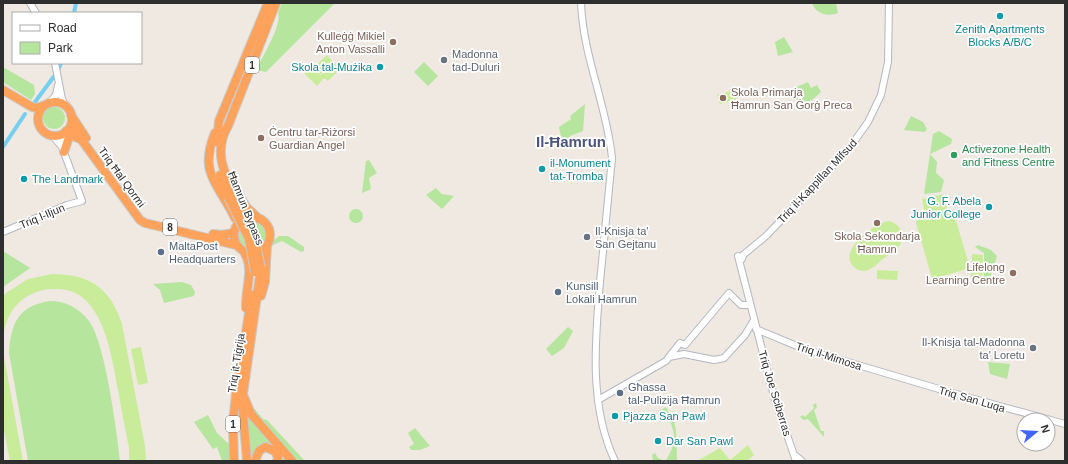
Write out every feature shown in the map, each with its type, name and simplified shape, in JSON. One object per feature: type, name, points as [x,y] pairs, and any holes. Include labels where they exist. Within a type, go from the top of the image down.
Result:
[{"type":"highway","points":[[258,29],[265,3]]},
{"type":"highway","name":"1","points":[[258,29],[268,3]]},
{"type":"highway","name":"Ħamrun Bypass","points":[[232,197],[221,159],[221,138],[228,126],[276,3]]},
{"type":"highway","name":"Ħamrun Bypass","points":[[235,230],[234,217],[217,189],[208,165],[210,150],[218,128],[258,29]]},
{"type":"highway","points":[[3,90],[32,107],[37,108],[47,104],[60,103],[65,105]]},
{"type":"highway","points":[[3,95],[33,114],[43,131],[52,135],[64,132],[70,126],[71,115]]},
{"type":"highway","points":[[38,122],[39,113],[47,104]]},
{"type":"highway","name":"8","points":[[65,105],[71,115]]},
{"type":"highway","name":"Triq Ħal Qormi","points":[[71,115],[122,189],[144,217],[164,226],[221,235],[235,230]]},
{"type":"highway","name":"Ħamrun Bypass","points":[[228,126],[226,159],[230,175],[246,207],[259,219]]},
{"type":"highway","name":"Ħamrun Bypass","points":[[218,128],[217,165],[232,197],[254,235],[258,270]]},
{"type":"highway","name":"Triq Ħal Qormi","points":[[64,132],[75,132],[82,140],[140,220],[145,223],[236,245]]},
{"type":"highway","points":[[63,150],[69,137],[78,137],[82,140]]},
{"type":"highway","name":"8","points":[[235,230],[248,218],[259,219]]},
{"type":"highway","points":[[256,311],[266,282],[269,230],[259,219]]},
{"type":"highway","points":[[235,230],[236,245]]},
{"type":"highway","points":[[244,252],[251,254],[258,252],[268,243]]},
{"type":"highway","name":"8","points":[[236,245],[244,252]]},
{"type":"highway","points":[[244,252],[249,259],[250,268],[246,303],[246,330]]},
{"type":"highway","name":"Triq it-Tiġrija","points":[[247,461],[240,388],[256,311],[258,270]]},
{"type":"highway","name":"Triq it-Tiġrija","points":[[242,461],[240,388],[246,330],[258,270]]},
{"type":"highway","points":[[240,388],[251,414],[292,461]]},
{"type":"highway","name":"1","points":[[234,461],[233,423],[240,388]]},
{"type":"highway","points":[[255,461],[259,451],[265,448],[275,451],[278,457],[277,461]]},
{"type":"street","points":[[30,3],[35,12]]},
{"type":"street","points":[[581,3],[593,77],[608,132],[612,158],[596,337],[598,400],[606,440],[615,461]]},
{"type":"street","name":"Triq il-Kappillan Mifsud","points":[[741,257],[766,236],[832,167],[851,146],[868,122],[881,96],[888,62],[889,3]]},
{"type":"street","points":[[55,64],[62,99],[65,105]]},
{"type":"street","points":[[47,104],[56,95],[58,78]]},
{"type":"street","points":[[63,150],[64,132]]},
{"type":"street","points":[[52,135],[63,150]]},
{"type":"street","name":"Triq l-Iljun","points":[[3,232],[67,205],[82,201],[63,150]]},
{"type":"street","name":"Triq Joe Sciberras","points":[[741,257],[749,306],[775,400],[799,460]]},
{"type":"street","points":[[684,354],[686,349],[685,345],[729,293],[741,304],[749,306]]},
{"type":"street","points":[[669,357],[684,354],[714,360],[724,358],[745,335],[754,320]]},
{"type":"street","name":"Triq il-Mimosa","points":[[756,329],[804,349],[902,379]]},
{"type":"street","points":[[598,400],[651,370],[669,357],[680,343],[685,345]]},
{"type":"street","name":"Triq San Luqa","points":[[902,379],[1065,424]]},
{"type":"green space","points":[[282,3],[335,3],[266,72],[256,70],[267,50],[277,26],[278,13]]},
{"type":"green space","points":[[812,3],[836,3],[838,13],[830,15],[822,14],[816,10]]},
{"type":"green space","points":[[784,37],[793,52],[778,56],[775,42]]},
{"type":"green space","points":[[327,55],[333,62],[321,74],[314,67]]},
{"type":"green space","points":[[334,62],[340,69],[328,81],[324,78],[317,86],[304,73],[312,66],[321,75]]},
{"type":"green space","points":[[424,62],[438,76],[428,86],[414,72]]},
{"type":"green space","points":[[3,67],[34,85],[35,94],[31,100],[3,82]]},
{"type":"green space","points":[[808,82],[811,88],[817,85],[821,92],[812,100],[798,106],[794,88]]},
{"type":"green space","points":[[735,90],[737,99],[720,104],[717,95]]},
{"type":"green space","points":[[585,104],[583,131],[570,136],[569,140],[562,142],[559,127],[571,119],[570,116]]},
{"type":"green space","points":[[54,107],[62,110],[65,118],[62,126],[54,129],[46,126],[43,118],[46,110]]},
{"type":"green space","points":[[911,116],[923,122],[927,129],[925,132],[904,130]]},
{"type":"green space","points":[[939,131],[952,139],[951,144],[930,154],[933,134]]},
{"type":"green space","points":[[930,154],[937,162],[936,173],[944,180],[941,192],[924,194]]},
{"type":"green space","points":[[369,160],[377,173],[369,178],[371,189],[362,193],[366,161]]},
{"type":"green space","points":[[436,188],[442,194],[454,196],[442,209],[426,195]]},
{"type":"green space","points":[[943,194],[948,211],[952,210],[955,217],[969,265],[968,269],[932,278],[916,223],[918,219],[926,217],[922,199]]},
{"type":"green space","points":[[353,209],[359,209],[363,213],[363,219],[359,223],[353,223],[349,219],[349,213]]},
{"type":"green space","points":[[252,220],[258,221],[262,224],[265,228],[265,240],[262,244],[258,247],[252,248],[246,247],[242,244],[239,240],[238,234],[239,228],[242,224],[246,221]]},
{"type":"green space","points":[[889,221],[896,224],[901,230],[902,241],[899,247],[868,270],[864,271],[855,268],[850,260],[850,253],[854,246],[867,232],[876,226]]},
{"type":"green space","points":[[279,236],[288,236],[304,247],[304,251],[301,252],[282,241],[273,245],[270,251],[273,241]]},
{"type":"green space","points":[[978,245],[991,250],[997,256],[990,278],[980,282],[984,278],[984,253],[975,247]]},
{"type":"green space","points":[[3,251],[30,268],[3,287]]},
{"type":"green space","points":[[972,254],[983,255],[982,277],[971,277]]},
{"type":"green space","points":[[877,270],[898,271],[897,280],[877,279]]},
{"type":"green space","points":[[52,274],[77,277],[96,285],[111,301],[122,324],[145,446],[146,461],[129,461],[129,448],[108,342],[94,311],[85,299],[72,292],[56,289],[36,292],[18,303],[7,321],[3,336],[3,295],[28,279]]},
{"type":"green space","points":[[182,282],[191,285],[195,292],[194,296],[164,303],[160,290],[153,284]]},
{"type":"green space","points":[[50,301],[67,304],[81,312],[89,321],[95,332],[105,367],[120,461],[28,461],[9,353],[10,342],[14,325],[23,312],[39,303]]},
{"type":"green space","points":[[568,327],[573,331],[564,348],[552,356],[546,349]]},
{"type":"green space","points":[[141,347],[148,383],[138,385],[131,349]]},
{"type":"green space","points":[[3,351],[23,461],[10,461],[3,426]]},
{"type":"green space","points":[[988,362],[1010,364],[1007,379],[990,374]]},
{"type":"green space","points":[[816,403],[817,407],[814,410],[821,431],[824,431],[824,437],[808,419],[804,420],[800,417],[803,415],[805,417],[814,408],[813,405]]},
{"type":"green space","points":[[252,406],[305,461],[297,461],[251,409]]},
{"type":"green space","points":[[666,407],[671,417],[673,416],[676,431],[677,460],[665,460],[674,442],[674,433],[671,423],[666,413],[659,411]]},
{"type":"green space","points":[[245,409],[290,461],[280,461],[270,445],[251,461]]},
{"type":"green space","points":[[208,415],[217,433],[231,446],[232,461],[222,461],[217,447],[213,449],[194,422]]},
{"type":"green space","points":[[415,428],[430,446],[420,450],[411,450],[409,447],[414,444],[408,433]]},
{"type":"green space","points":[[748,445],[754,455],[747,461],[697,461],[720,448],[730,460]]},
{"type":"green space","points":[[655,453],[658,458],[664,461],[653,461],[652,455]]},
{"type":"waterway","points":[[74,12],[76,3]]},
{"type":"waterway","points":[[59,68],[61,64]]},
{"type":"waterway","points":[[35,102],[55,75]]},
{"type":"waterway","points":[[3,147],[25,114]]},
{"type":"place","name":"Zenith Apartments Blocks A/B/C","points":[[1000,16]]},
{"type":"place","name":"Kulleġġ Mikiel Anton Vassalli","points":[[393,42]]},
{"type":"place","name":"Madonna tad-Duluri","points":[[444,60]]},
{"type":"place","name":"Skola tal-Mużika","points":[[380,67]]},
{"type":"place","name":"Skola Primarja Ħamrun San Ġorġ Preca","points":[[723,98]]},
{"type":"place","name":"Ċentru tar-Riżorsi Guardian Angel","points":[[261,138]]},
{"type":"place","name":"Activezone Health and Fitness Centre","points":[[954,155]]},
{"type":"place","name":"il-Monument tat-Tromba","points":[[542,169]]},
{"type":"place","name":"The Landmark","points":[[24,179]]},
{"type":"place","name":"G. F. Abela Junior College","points":[[989,207]]},
{"type":"place","name":"Skola Sekondarja Ħamrun","points":[[877,223]]},
{"type":"place","name":"Il-Knisja ta' San Gejtanu","points":[[587,237]]},
{"type":"place","name":"MaltaPost Headquarters","points":[[161,252]]},
{"type":"place","name":"Lifelong Learning Centre","points":[[1013,273]]},
{"type":"place","name":"Kunsill Lokali Hamrun","points":[[558,292]]},
{"type":"place","name":"Il-Knisja tal-Madonna ta' Loretu","points":[[1033,348]]},
{"type":"place","name":"Għassa tal-Pulizija Ħamrun","points":[[620,393]]},
{"type":"place","name":"Pjazza San Pawl","points":[[615,416]]},
{"type":"place","name":"Dar San Pawl","points":[[658,441]]},
{"type":"district","name":"Il-Ħamrun","points":[[571,141]]}]
